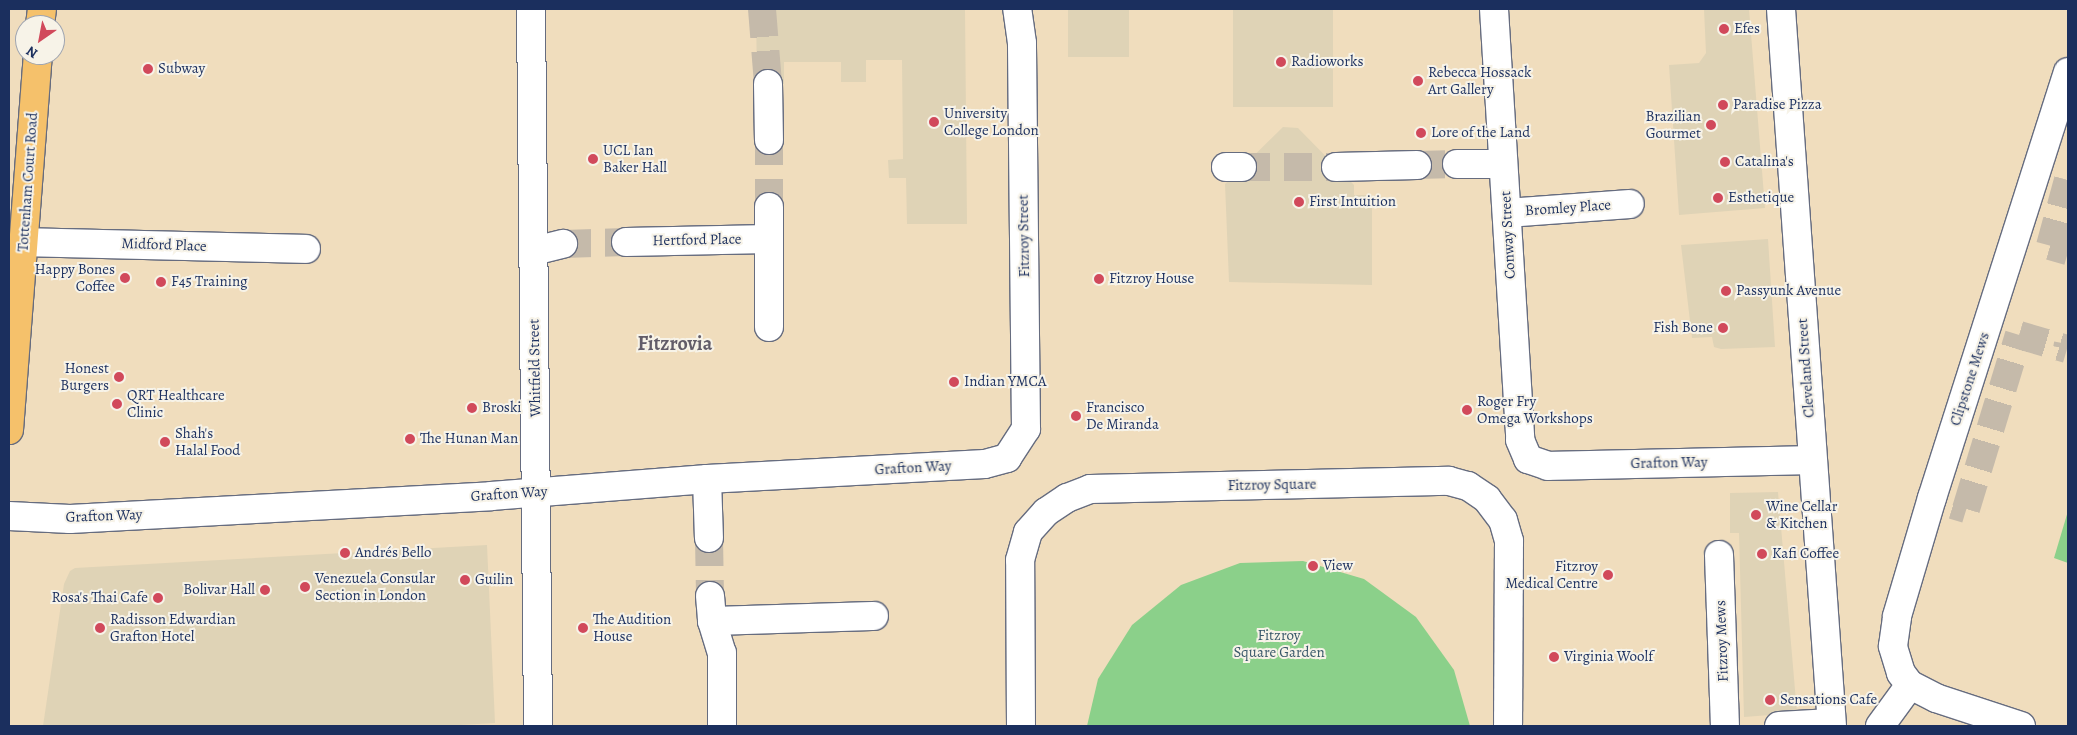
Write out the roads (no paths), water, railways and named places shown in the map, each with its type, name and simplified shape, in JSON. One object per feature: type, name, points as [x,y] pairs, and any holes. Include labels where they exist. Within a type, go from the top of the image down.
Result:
[{"type":"main road","name":"Tottenham Court Road","points":[[9,430],[37,65]]},
{"type":"street","name":"Whitfield Street","points":[[531,9],[538,726]]},
{"type":"street","name":"Fitzroy Street","points":[[1008,458],[1026,429],[1022,44],[1017,9]]},
{"type":"street","name":"Conway Street","points":[[1494,9],[1520,440],[1528,459]]},
{"type":"street","name":"Cleveland Street","points":[[1781,9],[1832,725]]},
{"type":"street","points":[[768,84],[769,140]]},
{"type":"street","name":"Clipstone Mews","points":[[1910,685],[1901,673],[1893,646],[1897,616],[2066,88]]},
{"type":"street","points":[[1457,164],[1503,164]]},
{"type":"street","points":[[1336,167],[1418,165]]},
{"type":"street","name":"Bromley Place","points":[[1507,213],[1630,204]]},
{"type":"street","points":[[769,207],[770,327]]},
{"type":"street","name":"Hertford Place","points":[[626,242],[769,239]]},
{"type":"street","name":"Midford Place","points":[[23,242],[306,249]]},
{"type":"street","points":[[534,251],[563,244]]},
{"type":"street","name":"Grafton Way","points":[[9,516],[70,519],[535,493],[707,479],[985,464],[1008,458]]},
{"type":"street","name":"Grafton Way","points":[[1528,459],[1548,466],[1812,460]]},
{"type":"street","points":[[707,479],[709,538]]},
{"type":"street","name":"Fitzroy Square","points":[[1021,726],[1020,560],[1028,532],[1046,512],[1067,498],[1090,489],[1449,481],[1468,486],[1488,499],[1503,520],[1509,541],[1508,726]]},
{"type":"street","name":"Fitzroy Mews","points":[[1719,555],[1725,726]]},
{"type":"street","points":[[722,726],[722,653],[711,608],[874,616]]},
{"type":"street","points":[[1880,726],[1910,685],[1936,698],[2021,726]]},
{"type":"street","points":[[1779,726],[1832,725]]},
{"type":"tunnel","points":[[762,9],[768,84]]},
{"type":"tunnel","points":[[769,140],[769,207]]},
{"type":"tunnel","points":[[1417,165],[1457,164]]},
{"type":"tunnel","points":[[1242,167],[1336,167]]},
{"type":"tunnel","points":[[2068,180],[2050,246],[2068,251]]},
{"type":"tunnel","points":[[563,244],[626,242]]},
{"type":"tunnel","points":[[1953,505],[1966,509],[2019,335],[2067,349],[2068,344]]},
{"type":"tunnel","points":[[709,538],[710,596]]},
{"type":"place","name":"Efes","points":[[1724,29]]},
{"type":"place","name":"Radioworks","points":[[1281,62]]},
{"type":"place","name":"Subway","points":[[148,69]]},
{"type":"place","name":"Rebecca Hossack Art Gallery","points":[[1418,81]]},
{"type":"place","name":"Paradise Pizza","points":[[1723,105]]},
{"type":"place","name":"University College London","points":[[934,122]]},
{"type":"place","name":"Brazilian Gourmet","points":[[1711,125]]},
{"type":"place","name":"Lore of the Land","points":[[1421,133]]},
{"type":"place","name":"UCL Ian Baker Hall","points":[[593,159]]},
{"type":"place","name":"Catalina's","points":[[1725,162]]},
{"type":"place","name":"Esthetique","points":[[1718,198]]},
{"type":"place","name":"First Intuition","points":[[1299,202]]},
{"type":"place","name":"Happy Bones Coffee","points":[[125,278]]},
{"type":"place","name":"Fitzroy House","points":[[1099,279]]},
{"type":"place","name":"F45 Training","points":[[161,282]]},
{"type":"place","name":"Passyunk Avenue","points":[[1726,291]]},
{"type":"place","name":"Fish Bone","points":[[1723,328]]},
{"type":"place","name":"Honest Burgers","points":[[119,377]]},
{"type":"place","name":"Indian YMCA","points":[[954,382]]},
{"type":"place","name":"QRT Healthcare Clinic","points":[[117,404]]},
{"type":"place","name":"Broski","points":[[472,408]]},
{"type":"place","name":"Roger Fry Omega Workshops","points":[[1467,410]]},
{"type":"place","name":"Francisco De Miranda","points":[[1076,416]]},
{"type":"place","name":"The Hunan Man","points":[[410,439]]},
{"type":"place","name":"Shah's Halal Food","points":[[165,442]]},
{"type":"place","name":"Wine Cellar & Kitchen","points":[[1756,515]]},
{"type":"place","name":"Andrés Bello","points":[[345,553]]},
{"type":"place","name":"Kafi Coffee","points":[[1762,554]]},
{"type":"place","name":"View","points":[[1313,566]]},
{"type":"place","name":"Fitzroy Medical Centre","points":[[1608,575]]},
{"type":"place","name":"Guilin","points":[[465,580]]},
{"type":"place","name":"Venezuela Consular Section in London","points":[[305,587]]},
{"type":"place","name":"Bolivar Hall","points":[[265,590]]},
{"type":"place","name":"Rosa's Thai Cafe","points":[[158,598]]},
{"type":"place","name":"Radisson Edwardian Grafton Hotel","points":[[100,628]]},
{"type":"place","name":"The Audition House","points":[[583,628]]},
{"type":"place","name":"Virginia Woolf","points":[[1554,657]]},
{"type":"place","name":"Sensations Cafe","points":[[1770,700]]},
{"type":"district","name":"Fitzrovia","points":[[675,343]]},
{"type":"park label","name":"Fitzroy Square Garden","points":[[1279,644]]}]
